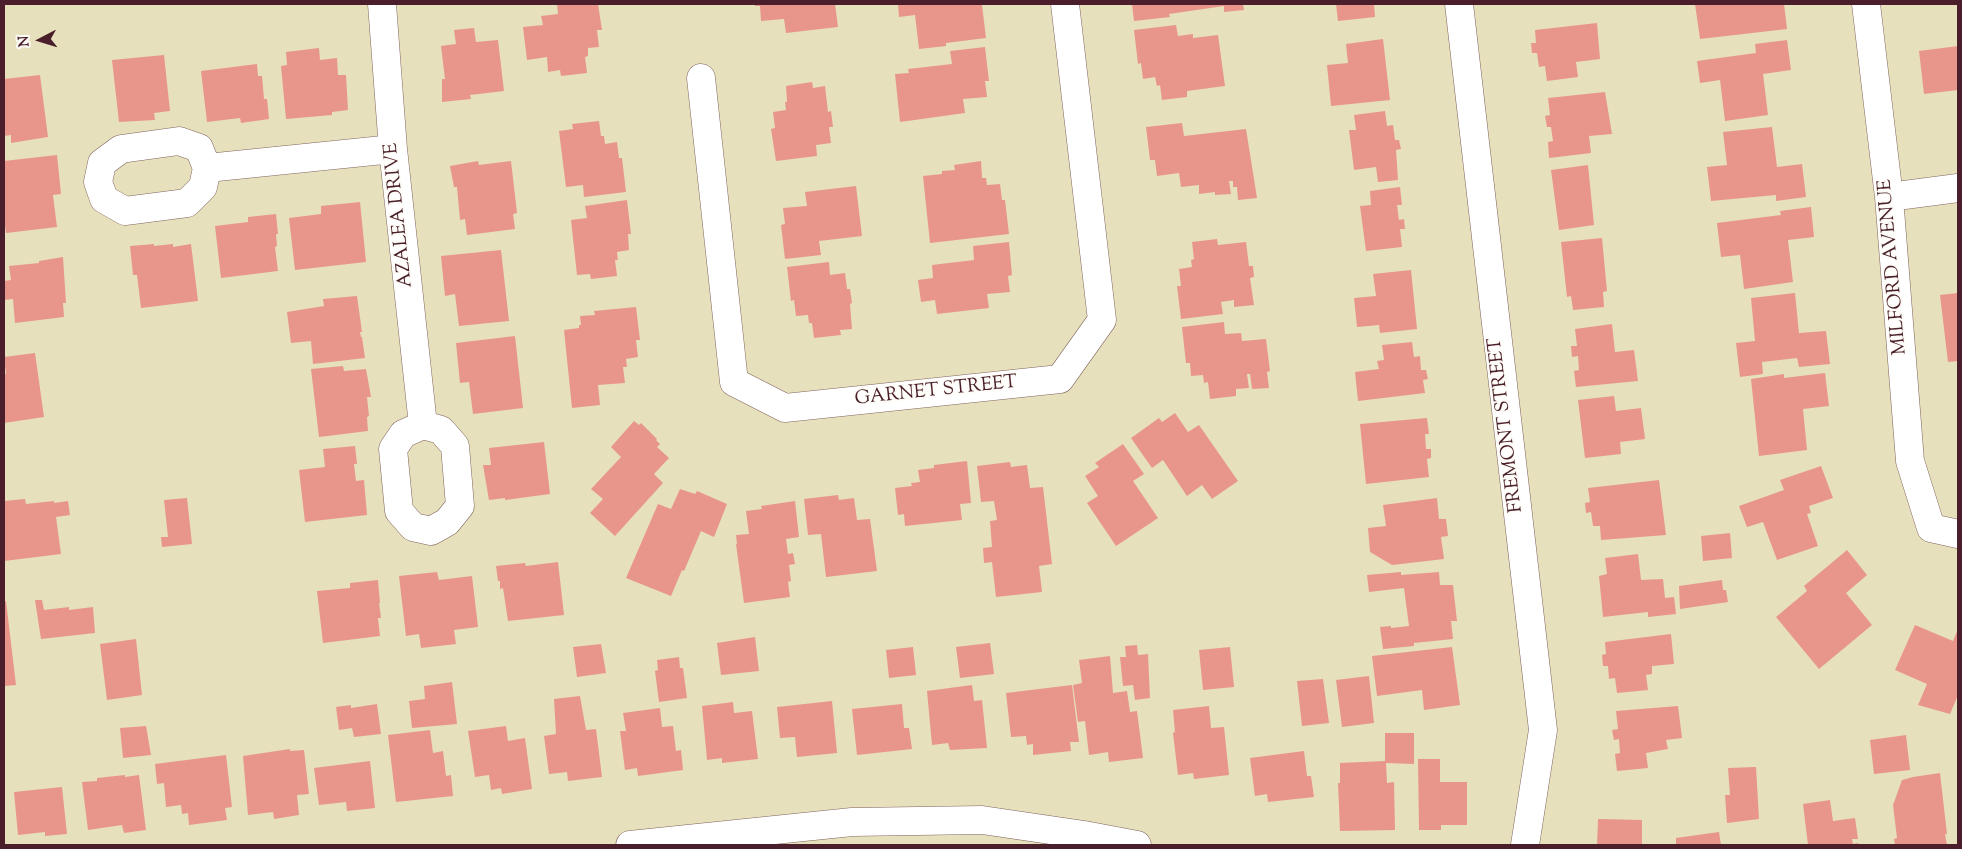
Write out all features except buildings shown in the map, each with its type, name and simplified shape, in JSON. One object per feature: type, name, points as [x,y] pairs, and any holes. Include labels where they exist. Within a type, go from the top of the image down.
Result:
[{"type":"street","name":"AZALEA DRIVE","points":[[382,4],[393,149],[423,425]]},
{"type":"street","name":"GARNET STREET","points":[[702,78],[734,382],[784,408],[1060,379],[1102,320],[1065,4]]},
{"type":"street","name":"FREMONT STREET","points":[[1459,4],[1543,730],[1525,845]]},
{"type":"street","name":"MILFORD AVENUE","points":[[1866,4],[1889,196],[1910,461],[1931,528],[1958,534]]},
{"type":"street","points":[[207,168],[393,149]]},
{"type":"street","points":[[1889,196],[1958,188]]},
{"type":"street","points":[[630,845],[852,822],[982,820],[1137,845]]}]
